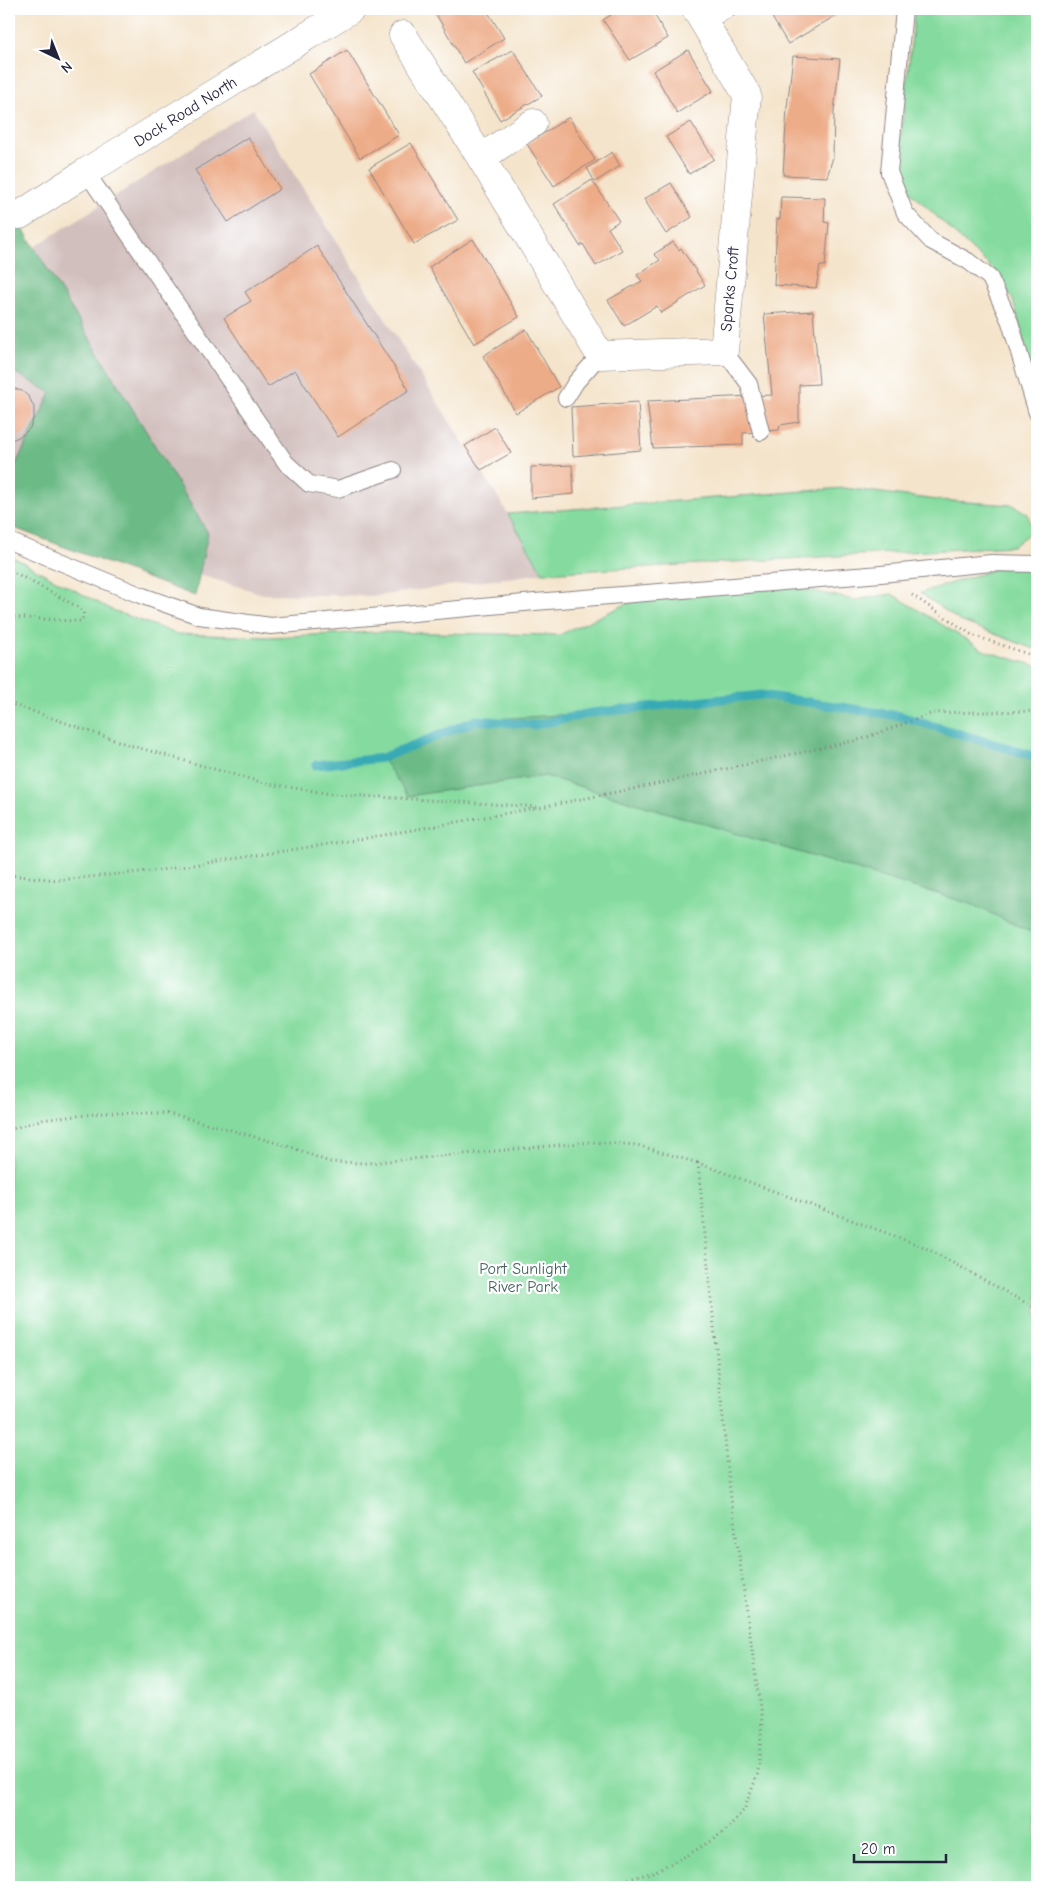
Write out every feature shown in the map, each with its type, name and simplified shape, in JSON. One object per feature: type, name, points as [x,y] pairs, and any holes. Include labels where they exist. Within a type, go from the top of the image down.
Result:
[{"type":"street","name":"Dock Road North","points":[[14,219],[86,172],[351,9]]},
{"type":"street","name":"Sparks Croft","points":[[600,355],[724,351],[747,95],[700,16]]},
{"type":"street","points":[[403,35],[481,158],[600,355]]},
{"type":"street","points":[[481,158],[533,124]]},
{"type":"lane","points":[[700,16],[728,9]]},
{"type":"lane","points":[[904,9],[889,172],[904,212],[931,241],[968,261],[990,278],[1010,322],[1037,413]]},
{"type":"lane","points":[[86,172],[286,463],[309,484],[338,489],[392,470]]},
{"type":"lane","points":[[724,351],[749,384],[761,432]]},
{"type":"lane","points":[[566,398],[576,382],[600,355]]},
{"type":"lane","points":[[9,541],[140,595],[199,616],[271,626],[991,563],[1036,562]]},
{"type":"path","points":[[9,569],[76,606],[83,611],[84,616],[81,621],[9,617]]},
{"type":"path","points":[[881,574],[972,635],[1037,657]]},
{"type":"path","points":[[9,703],[129,745],[264,783],[332,794],[541,807]]},
{"type":"path","points":[[9,875],[58,880],[161,870],[361,839],[657,784],[862,739],[933,713],[1037,711]]},
{"type":"path","points":[[9,1130],[40,1120],[104,1113],[165,1113],[294,1148],[329,1162],[367,1163],[592,1142],[637,1145],[698,1164],[924,1247],[1037,1309]]},
{"type":"path","points":[[599,1887],[651,1873],[688,1855],[723,1833],[744,1810],[758,1773],[762,1722],[730,1491],[698,1164]]},
{"type":"path","points":[[9,1880],[36,1887]]},
{"type":"shaded area","points":[[253,109],[508,514],[543,573],[376,596],[263,594],[200,575],[208,533],[34,247]]},
{"type":"shaded area","points":[[9,369],[51,393],[9,478]]},
{"type":"green space","points":[[915,9],[1037,9],[1037,393],[1013,300],[996,272],[904,186],[898,160]]},
{"type":"green space","points":[[20,224],[208,533],[195,596],[9,526],[9,478],[51,393],[9,369],[9,235]]},
{"type":"green space","points":[[844,488],[937,500],[1013,505],[1028,514],[1032,531],[1013,546],[543,573],[508,514]]},
{"type":"green space","name":"Port Sunlight River Park","points":[[9,555],[112,610],[177,634],[270,637],[375,632],[559,635],[633,601],[795,587],[854,600],[892,594],[985,651],[1037,666],[1037,1887],[9,1887]]},
{"type":"green space","points":[[1014,563],[1037,574],[1037,650],[960,621],[920,593]]},
{"type":"green space","points":[[761,695],[900,716],[1037,757],[1037,935],[971,904],[545,776],[408,796],[382,758],[477,720],[591,713]]},
{"type":"building","points":[[433,9],[486,9],[504,38],[464,63]]},
{"type":"building","points":[[620,9],[651,9],[668,38],[630,60],[603,20]]},
{"type":"building","points":[[767,9],[830,9],[835,16],[788,44]]},
{"type":"building","points":[[347,50],[399,135],[360,158],[309,74]]},
{"type":"building","points":[[513,50],[542,96],[500,120],[472,72]]},
{"type":"building","points":[[688,50],[713,91],[677,113],[653,71]]},
{"type":"building","points":[[793,56],[840,59],[834,111],[833,157],[827,177],[783,175],[787,108]]},
{"type":"building","points":[[569,117],[595,160],[554,186],[527,144]]},
{"type":"building","points":[[691,122],[714,159],[689,174],[666,137]]},
{"type":"building","points":[[248,137],[280,189],[228,222],[195,170]]},
{"type":"building","points":[[411,143],[458,220],[414,244],[369,168]]},
{"type":"building","points":[[612,152],[620,166],[595,182],[587,168]]},
{"type":"building","points":[[592,180],[619,221],[608,228],[622,250],[596,266],[583,244],[580,246],[554,204]]},
{"type":"building","points":[[671,183],[692,217],[666,234],[644,199]]},
{"type":"building","points":[[781,197],[825,198],[824,222],[829,223],[825,266],[820,266],[816,288],[774,285],[777,219],[780,219]]},
{"type":"building","points":[[473,239],[519,317],[474,344],[429,267]]},
{"type":"building","points":[[673,242],[679,250],[681,248],[705,285],[661,313],[657,306],[624,326],[608,300],[642,281],[637,275],[660,260],[654,254]]},
{"type":"building","points":[[317,246],[409,390],[338,437],[295,370],[268,387],[224,318],[251,301],[245,292]]},
{"type":"building","points":[[813,311],[819,384],[799,385],[799,422],[780,425],[779,430],[743,433],[743,445],[653,448],[647,401],[772,395],[764,314]]},
{"type":"building","points":[[526,329],[559,387],[516,413],[483,356]]},
{"type":"building","points":[[9,387],[22,391],[29,397],[34,407],[34,416],[30,428],[24,434],[12,440],[9,440]]},
{"type":"building","points":[[638,402],[641,450],[573,456],[571,407]]},
{"type":"building","points":[[495,427],[511,453],[481,470],[465,446]]},
{"type":"building","points":[[572,465],[574,494],[531,498],[531,467]]},
{"type":"waterway","points":[[316,765],[382,758],[477,720],[535,725],[591,713],[761,695],[900,716],[1037,757]]}]
